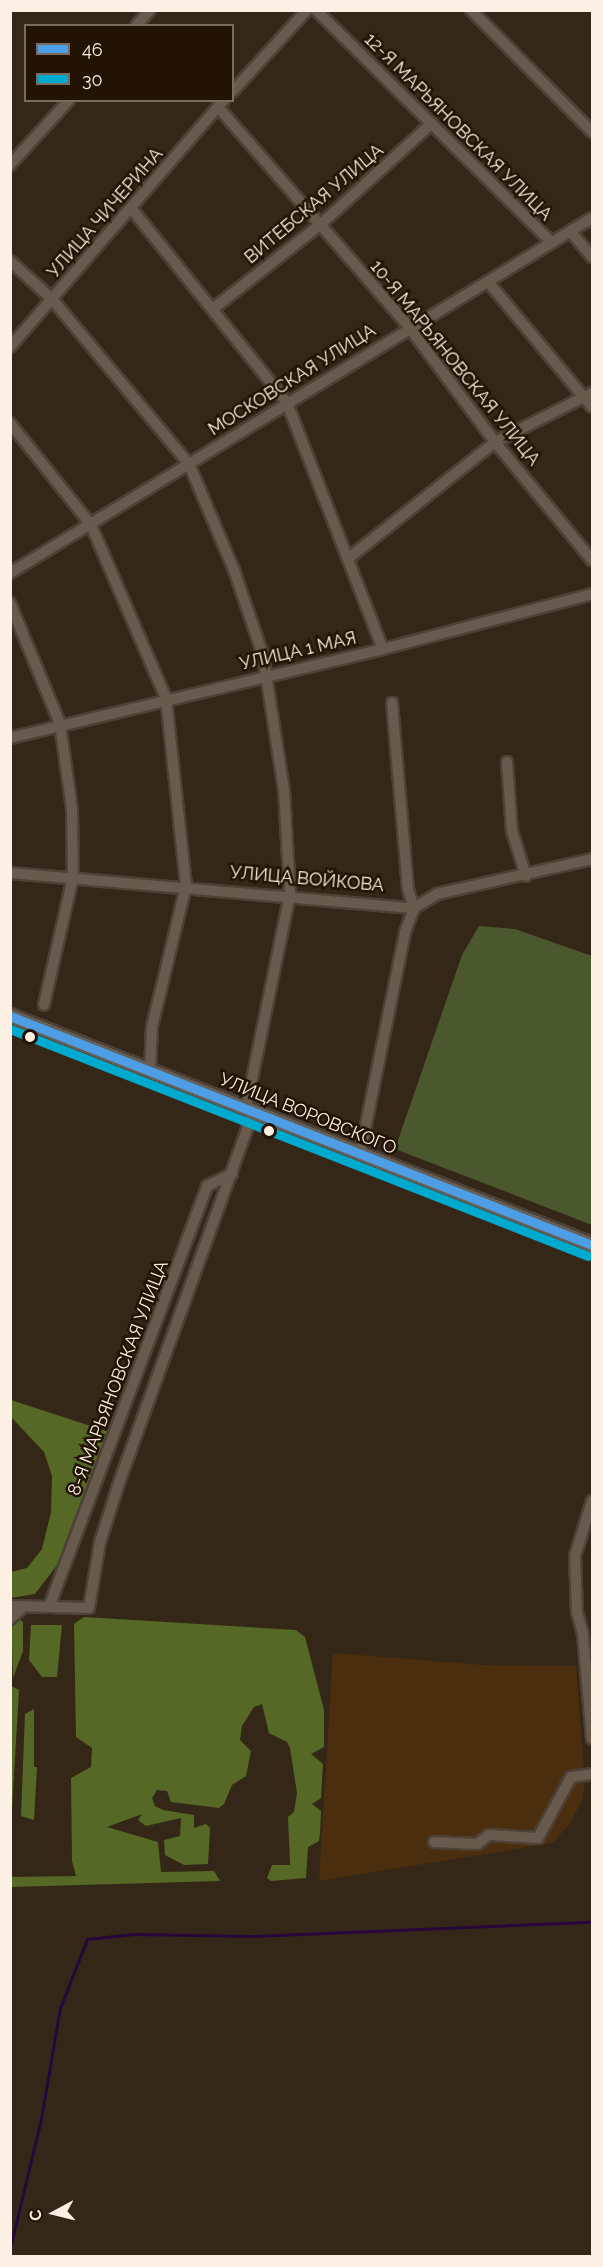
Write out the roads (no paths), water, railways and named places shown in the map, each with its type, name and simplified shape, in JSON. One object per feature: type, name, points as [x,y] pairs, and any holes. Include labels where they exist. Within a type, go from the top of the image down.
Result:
[{"type":"main road","name":"УЛИЦА ВОРОВСКОГО","points":[[10,1016],[592,1245]]},
{"type":"street","points":[[138,24],[150,10]]},
{"type":"street","points":[[234,90],[307,10]]},
{"type":"street","name":"12-Я МАРЬЯНОВСКАЯ УЛИЦА","points":[[316,10],[550,241]]},
{"type":"street","points":[[471,10],[592,132]]},
{"type":"street","points":[[10,165],[67,102]]},
{"type":"street","name":"УЛИЦА ЧИЧЕРИНА","points":[[10,347],[221,104]]},
{"type":"street","name":"10-Я МАРЬЯНОВСКАЯ УЛИЦА","points":[[221,104],[320,225],[409,327],[495,442],[592,560]]},
{"type":"street","name":"ВИТЕБСКАЯ УЛИЦА","points":[[214,308],[320,225],[432,123]]},
{"type":"street","points":[[131,208],[214,308],[287,403],[350,557],[383,649]]},
{"type":"street","name":"МОСКОВСКАЯ УЛИЦА","points":[[10,573],[409,327],[489,283],[550,241],[571,232],[592,218]]},
{"type":"street","name":"12-Я МАРЬЯНОВСКАЯ УЛИЦА","points":[[571,232],[592,257]]},
{"type":"street","name":"8-Я МАРЬЯНОВСКАЯ УЛИЦА","points":[[10,261],[52,299],[189,464],[234,570],[268,675],[289,841],[290,894],[250,1110],[231,1174],[120,1480],[100,1542],[89,1608],[50,1607],[207,1186],[231,1174]]},
{"type":"street","points":[[489,283],[588,395],[592,406]]},
{"type":"street","points":[[350,557],[495,442],[588,395]]},
{"type":"street","points":[[10,423],[90,525],[166,698],[186,886],[152,1026],[150,1071]]},
{"type":"street","name":"УЛИЦА 1 МАЯ","points":[[10,738],[60,723],[383,649],[592,594]]},
{"type":"street","points":[[10,603],[60,723],[72,809],[73,877],[44,1005]]},
{"type":"street","points":[[360,1154],[405,932],[414,908],[408,889],[392,703]]},
{"type":"street","points":[[507,762],[512,831],[526,876]]},
{"type":"street","points":[[414,908],[437,894],[526,876],[592,859]]},
{"type":"street","name":"УЛИЦА ВОЙКОВА","points":[[10,873],[290,894],[414,908]]},
{"type":"street","points":[[592,1501],[575,1556],[577,1612],[588,1634],[592,1734]]},
{"type":"street","points":[[10,1606],[50,1607]]},
{"type":"street","points":[[10,1619],[24,1606]]},
{"type":"street","points":[[434,1842],[477,1844],[489,1835],[538,1838],[571,1777],[592,1774]]},
{"type":"waterway","points":[[10,2248],[41,2119],[60,2008],[87,1939],[134,1934],[251,1936],[592,1922]]}]
